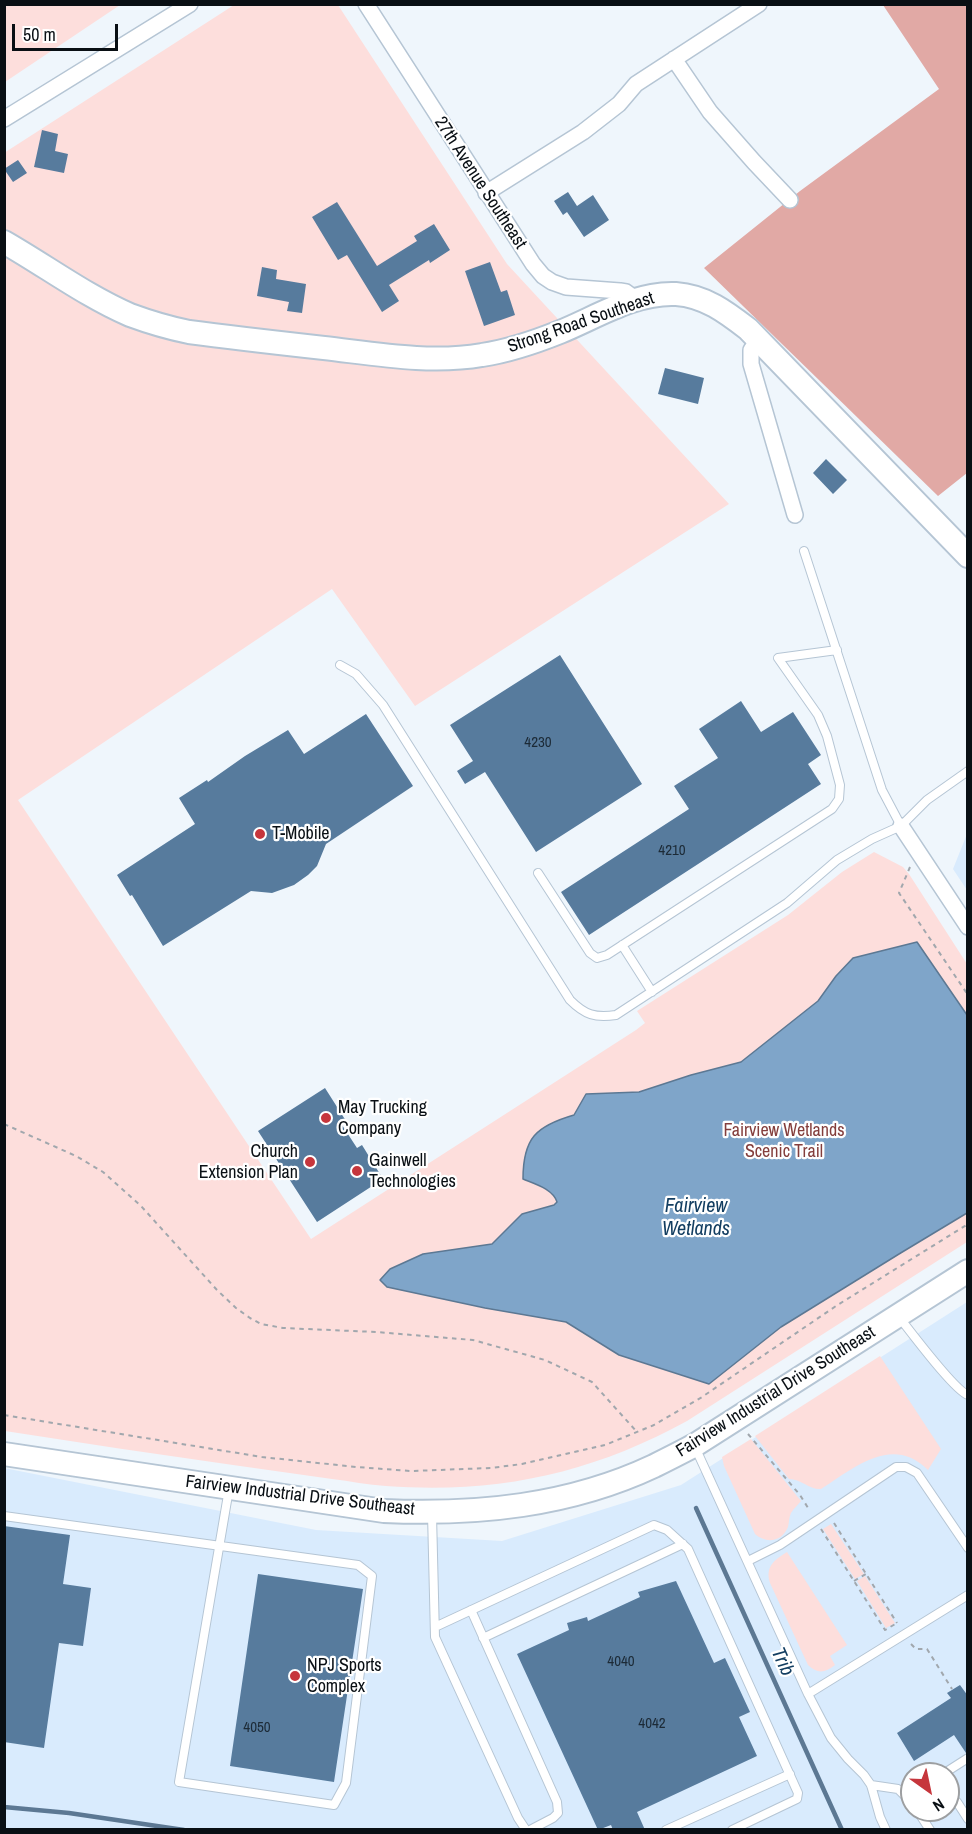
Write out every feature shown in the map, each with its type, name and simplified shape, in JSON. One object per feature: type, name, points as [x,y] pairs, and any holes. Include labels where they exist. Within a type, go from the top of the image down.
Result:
[{"type":"street","points":[[4,119],[190,4]]},
{"type":"street","name":"27th Avenue Southeast","points":[[366,4],[532,264],[543,276],[566,287],[626,292],[636,300]]},
{"type":"street","points":[[486,193],[583,132],[619,104],[636,84],[759,4]]},
{"type":"street","points":[[674,59],[710,112],[790,200]]},
{"type":"street","name":"Strong Road Southeast","points":[[4,242],[111,305],[129,314],[170,328],[199,334],[402,357],[456,358],[519,347],[636,300],[658,295],[674,294],[703,300],[728,314],[758,339],[968,556]]},
{"type":"street","points":[[758,339],[751,350],[751,364],[795,515]]},
{"type":"street","points":[[902,826],[968,927]]},
{"type":"street","name":"Fairview Industrial Drive Southeast","points":[[4,1454],[384,1510],[432,1513],[505,1508],[566,1497],[653,1467],[694,1445],[737,1420],[968,1271]]},
{"type":"lane","points":[[804,551],[882,790],[902,826]]},
{"type":"lane","points":[[538,873],[590,953],[597,958],[607,955],[832,809],[838,800],[840,786],[827,736],[818,715],[778,658],[837,650]]},
{"type":"lane","points":[[340,665],[356,674],[383,705],[570,1000],[589,1015],[602,1017],[616,1015],[652,992],[787,903],[837,860],[872,839],[902,826],[927,800],[968,771]]},
{"type":"lane","points":[[622,945],[652,992]]},
{"type":"lane","points":[[898,1316],[949,1378],[963,1393],[968,1395]]},
{"type":"lane","points":[[694,1445],[808,1694],[831,1738],[871,1785],[886,1830]]},
{"type":"lane","points":[[748,1561],[780,1545],[896,1467],[906,1467],[917,1473],[968,1548]]},
{"type":"lane","points":[[4,1516],[220,1545],[358,1565],[372,1576],[346,1783],[334,1805],[179,1782],[220,1545],[229,1488]]},
{"type":"lane","points":[[432,1513],[435,1637],[518,1818],[528,1830],[553,1818],[558,1813],[557,1802],[471,1610]]},
{"type":"lane","points":[[435,1627],[654,1525],[667,1530],[688,1549],[798,1793],[797,1799],[732,1830]]},
{"type":"lane","points":[[483,1638],[682,1544]]},
{"type":"lane","points":[[808,1694],[968,1595]]},
{"type":"lane","points":[[666,1830],[790,1774]]},
{"type":"lane","points":[[871,1785],[900,1790]]},
{"type":"path","points":[[917,850],[899,892],[968,994]]},
{"type":"path","points":[[4,1124],[76,1156],[103,1172],[141,1206],[217,1290],[250,1318],[270,1327],[473,1340],[545,1360],[592,1382],[637,1432]]},
{"type":"path","points":[[4,1414],[262,1457],[356,1467],[411,1471],[491,1468],[522,1464],[605,1444],[654,1425],[702,1397],[836,1306],[968,1224]]},
{"type":"path","points":[[737,1420],[800,1496],[885,1630],[897,1623]]},
{"type":"path","points":[[834,1522],[913,1647],[924,1648],[930,1653],[952,1689]]},
{"type":"path","points":[[854,1581],[866,1574]]},
{"type":"shaded area","points":[[883,5],[967,5],[967,473],[938,496],[704,268],[800,191],[939,89]]},
{"type":"shaded area","points":[[967,834],[968,890],[953,869]]},
{"type":"shaded area","points":[[967,1302],[967,1829],[5,1829],[4,1468],[316,1530],[502,1541],[681,1485]]},
{"type":"green space","points":[[5,4],[120,4],[120,5],[5,82]]},
{"type":"green space","name":"Fairview Wetlands Scenic Trail","points":[[234,5],[338,5],[507,264],[729,504],[415,706],[332,589],[18,800],[311,1239],[636,1030],[645,1023],[637,1011],[788,915],[842,872],[874,852],[903,867],[909,874],[967,964],[967,1242],[687,1421],[615,1455],[542,1476],[466,1487],[427,1488],[379,1485],[5,1431],[4,153]]},
{"type":"green space","points":[[880,1356],[941,1449],[928,1470],[914,1460],[901,1455],[887,1455],[860,1464],[821,1489],[789,1479],[755,1436]]},
{"type":"green space","points":[[751,1439],[801,1501],[791,1513],[785,1532],[773,1540],[764,1539],[755,1534],[722,1457]]},
{"type":"green space","points":[[831,1524],[864,1574],[855,1579],[823,1529]]},
{"type":"green space","points":[[787,1552],[847,1645],[830,1656],[835,1665],[828,1670],[818,1671],[808,1665],[770,1583],[769,1573],[772,1564]]},
{"type":"green space","points":[[865,1576],[895,1623],[886,1628],[857,1581]]},
{"type":"water","name":"Fairview Wetlands","points":[[917,942],[967,1015],[967,1213],[781,1327],[709,1384],[619,1355],[566,1322],[485,1308],[387,1287],[380,1280],[390,1269],[423,1254],[492,1244],[522,1214],[554,1205],[557,1202],[552,1194],[523,1179],[526,1153],[534,1136],[541,1129],[574,1115],[586,1094],[639,1092],[741,1062],[818,1001],[836,976],[853,958]]},
{"type":"building","points":[[42,130],[58,134],[55,151],[68,154],[64,173],[34,167]]},
{"type":"building","points":[[18,160],[27,173],[13,182],[4,169]]},
{"type":"building","points":[[568,192],[577,206],[593,195],[609,220],[584,237],[567,212],[563,215],[554,201]]},
{"type":"building","points":[[337,202],[377,266],[417,241],[414,236],[434,224],[450,250],[389,285],[399,301],[382,312],[347,255],[338,260],[312,217]]},
{"type":"building","points":[[490,262],[501,292],[507,290],[515,315],[484,326],[465,271]]},
{"type":"building","points":[[262,267],[277,270],[276,279],[306,284],[302,313],[287,311],[289,302],[257,296]]},
{"type":"building","points":[[665,368],[704,378],[698,404],[658,394]]},
{"type":"building","points":[[826,459],[847,480],[833,494],[813,473]]},
{"type":"building","points":[[560,655],[642,784],[536,852],[485,772],[465,784],[457,771],[473,761],[450,725]]},
{"type":"building","points":[[741,701],[761,732],[793,712],[821,755],[808,764],[821,784],[589,935],[561,892],[689,809],[674,786],[718,758],[699,729]]},
{"type":"building","name":"T-Mobile","points":[[366,714],[413,786],[326,844],[317,866],[294,885],[272,893],[251,891],[163,946],[117,875],[195,824],[179,798],[288,730],[304,754]]},
{"type":"building","points":[[325,1088],[346,1121],[342,1125],[357,1148],[362,1145],[383,1179],[317,1222],[258,1131]]},
{"type":"building","points":[[4,1526],[70,1535],[63,1584],[91,1588],[83,1646],[59,1643],[44,1748],[4,1742]]},
{"type":"building","points":[[258,1574],[363,1589],[334,1782],[230,1766]]},
{"type":"building","points":[[676,1581],[714,1663],[725,1658],[750,1712],[739,1717],[757,1756],[637,1812],[645,1830],[613,1830],[611,1825],[598,1830],[517,1654],[569,1630],[567,1623],[587,1617],[588,1621],[640,1597],[638,1592]]},
{"type":"building","points":[[960,1685],[968,1696],[968,1752],[966,1753],[954,1735],[914,1761],[897,1733],[951,1698],[947,1693]]},
{"type":"waterway","name":"Trib","points":[[696,1508],[842,1830]]},
{"type":"waterway","points":[[4,1807],[69,1813],[184,1830]]},
{"type":"place","name":"T-Mobile","points":[[260,834]]},
{"type":"place","name":"May Trucking Company","points":[[326,1118]]},
{"type":"place","name":"Church Extension Plan","points":[[310,1162]]},
{"type":"place","name":"Gainwell Technologies","points":[[357,1171]]},
{"type":"place","name":"NPJ Sports Complex","points":[[295,1676]]}]
